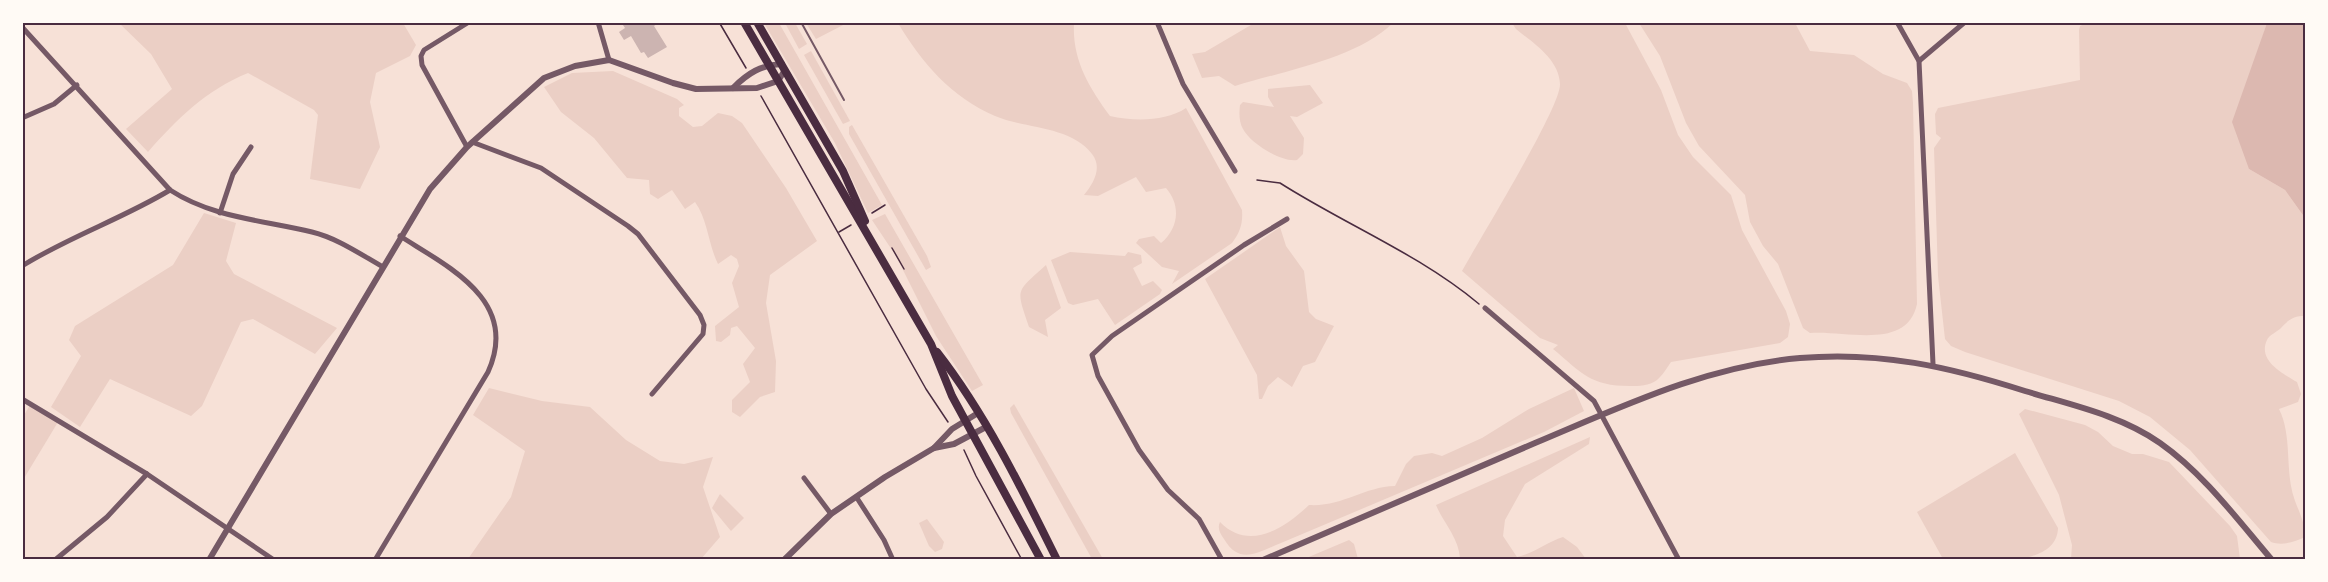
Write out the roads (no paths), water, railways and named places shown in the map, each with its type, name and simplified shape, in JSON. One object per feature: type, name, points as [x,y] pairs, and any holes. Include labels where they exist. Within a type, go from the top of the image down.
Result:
[{"type":"main road","points":[[744,22],[845,198],[874,242],[930,344],[952,396],[1041,560]]},
{"type":"main road","points":[[757,22],[843,171],[874,242]]},
{"type":"main road","points":[[930,344],[955,376],[978,413],[1057,560]]},
{"type":"street","points":[[469,22],[424,50],[421,56],[422,65],[469,144],[542,169],[628,226],[638,234],[700,315],[704,325],[703,334],[652,394]]},
{"type":"street","points":[[598,22],[609,60]]},
{"type":"street","points":[[1157,22],[1183,84],[1235,171]]},
{"type":"street","points":[[1897,22],[1919,61],[1933,364]]},
{"type":"street","points":[[1919,61],[1965,22]]},
{"type":"street","points":[[22,27],[170,190],[200,207],[220,213],[313,232],[383,267]]},
{"type":"street","points":[[209,560],[400,236],[430,189],[469,144],[544,78],[575,66],[609,60],[687,87],[733,88],[757,88],[778,81],[784,67],[769,65],[749,73],[733,88]]},
{"type":"street","points":[[22,118],[54,104],[77,85]]},
{"type":"street","points":[[220,213],[234,174],[251,147]]},
{"type":"street","points":[[22,266],[70,238],[137,210],[170,190]]},
{"type":"street","points":[[1222,560],[1199,519],[1168,490],[1139,450],[1098,376],[1092,355],[1112,336],[1244,245],[1287,219]]},
{"type":"street","points":[[375,560],[488,372],[496,345],[494,317],[481,294],[400,236]]},
{"type":"street","points":[[1485,309],[1592,398],[1603,414],[1679,560]]},
{"type":"street","points":[[1263,560],[1603,414],[1674,386],[1769,362],[1847,357],[1933,364],[2094,411],[2147,435],[2191,468],[2272,560]]},
{"type":"street","points":[[22,399],[147,474],[274,560]]},
{"type":"street","points":[[784,560],[831,514],[885,477],[934,448],[952,429],[978,413]]},
{"type":"street","points":[[934,448],[960,442],[986,427]]},
{"type":"street","points":[[55,560],[107,517],[147,474]]},
{"type":"street","points":[[804,478],[831,514]]},
{"type":"street","points":[[856,498],[893,560]]},
{"type":"lane","points":[[801,22],[844,100]]}]
